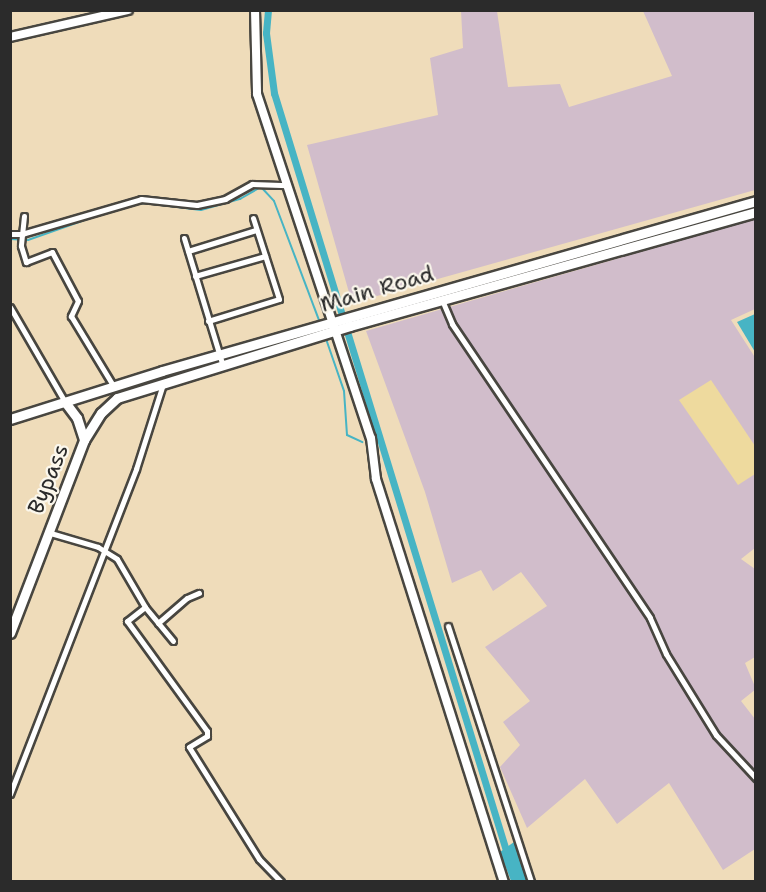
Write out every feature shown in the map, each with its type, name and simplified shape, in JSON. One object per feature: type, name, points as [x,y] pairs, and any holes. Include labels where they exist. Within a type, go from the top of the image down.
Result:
[{"type":"main road","points":[[10,37],[128,10]]},
{"type":"main road","points":[[255,10],[257,94],[371,438],[376,479],[504,882]]},
{"type":"main road","name":"Main Road","points":[[145,388],[223,366],[349,322],[756,201]]},
{"type":"main road","name":"Main Road","points":[[349,322],[442,300],[756,212]]},
{"type":"main road","name":"Main Road","points":[[10,419],[219,355],[333,327]]},
{"type":"main road","name":"Bypass","points":[[10,633],[84,440],[108,405],[145,388]]},
{"type":"main road","name":"Bypass","points":[[65,402],[77,418],[84,440]]},
{"type":"street","points":[[10,234],[23,234],[141,199],[197,206],[225,200],[252,184],[288,185]]},
{"type":"street","points":[[24,216],[21,246],[26,262],[52,252],[78,301],[71,316],[114,387]]},
{"type":"street","points":[[208,321],[279,299],[253,218]]},
{"type":"street","points":[[188,250],[256,230]]},
{"type":"street","points":[[184,238],[223,366]]},
{"type":"street","points":[[195,276],[265,256]]},
{"type":"street","points":[[442,300],[452,324],[650,618],[666,654],[716,735],[756,778]]},
{"type":"street","points":[[10,307],[65,402]]},
{"type":"street","points":[[10,794],[102,551],[136,469],[163,384]]},
{"type":"street","points":[[47,532],[102,551],[117,559],[145,607],[173,641]]},
{"type":"street","points":[[158,623],[187,598],[199,593]]},
{"type":"street","points":[[145,607],[127,621],[207,731],[207,736],[189,747],[259,859],[281,882]]},
{"type":"street","points":[[448,626],[531,882]]},
{"type":"shaded area","points":[[461,11],[497,11],[508,87],[560,84],[569,107],[672,76],[643,11],[755,11],[755,190],[352,303],[307,145],[438,115],[430,58],[463,48]]},
{"type":"shaded area","points":[[755,219],[755,309],[731,320],[756,359],[755,548],[741,559],[755,569],[755,657],[745,663],[756,689],[741,701],[755,719],[755,849],[723,870],[669,783],[617,824],[585,779],[527,828],[500,767],[520,745],[503,722],[530,701],[485,647],[547,606],[521,572],[493,591],[481,570],[452,583],[425,492],[366,331]]},
{"type":"sand","points":[[711,380],[755,446],[755,474],[738,485],[679,400]]},
{"type":"water","points":[[755,314],[755,352],[737,322]]},
{"type":"water","points":[[514,842],[527,881],[511,881],[500,852]]},
{"type":"waterway","points":[[268,10],[266,33],[274,93],[508,857]]},
{"type":"waterway","points":[[127,205],[146,203],[201,210],[240,199],[261,187],[274,201],[319,320]]},
{"type":"waterway","points":[[10,239],[28,240],[116,209]]},
{"type":"waterway","points":[[325,336],[344,391],[347,435],[362,442]]}]
